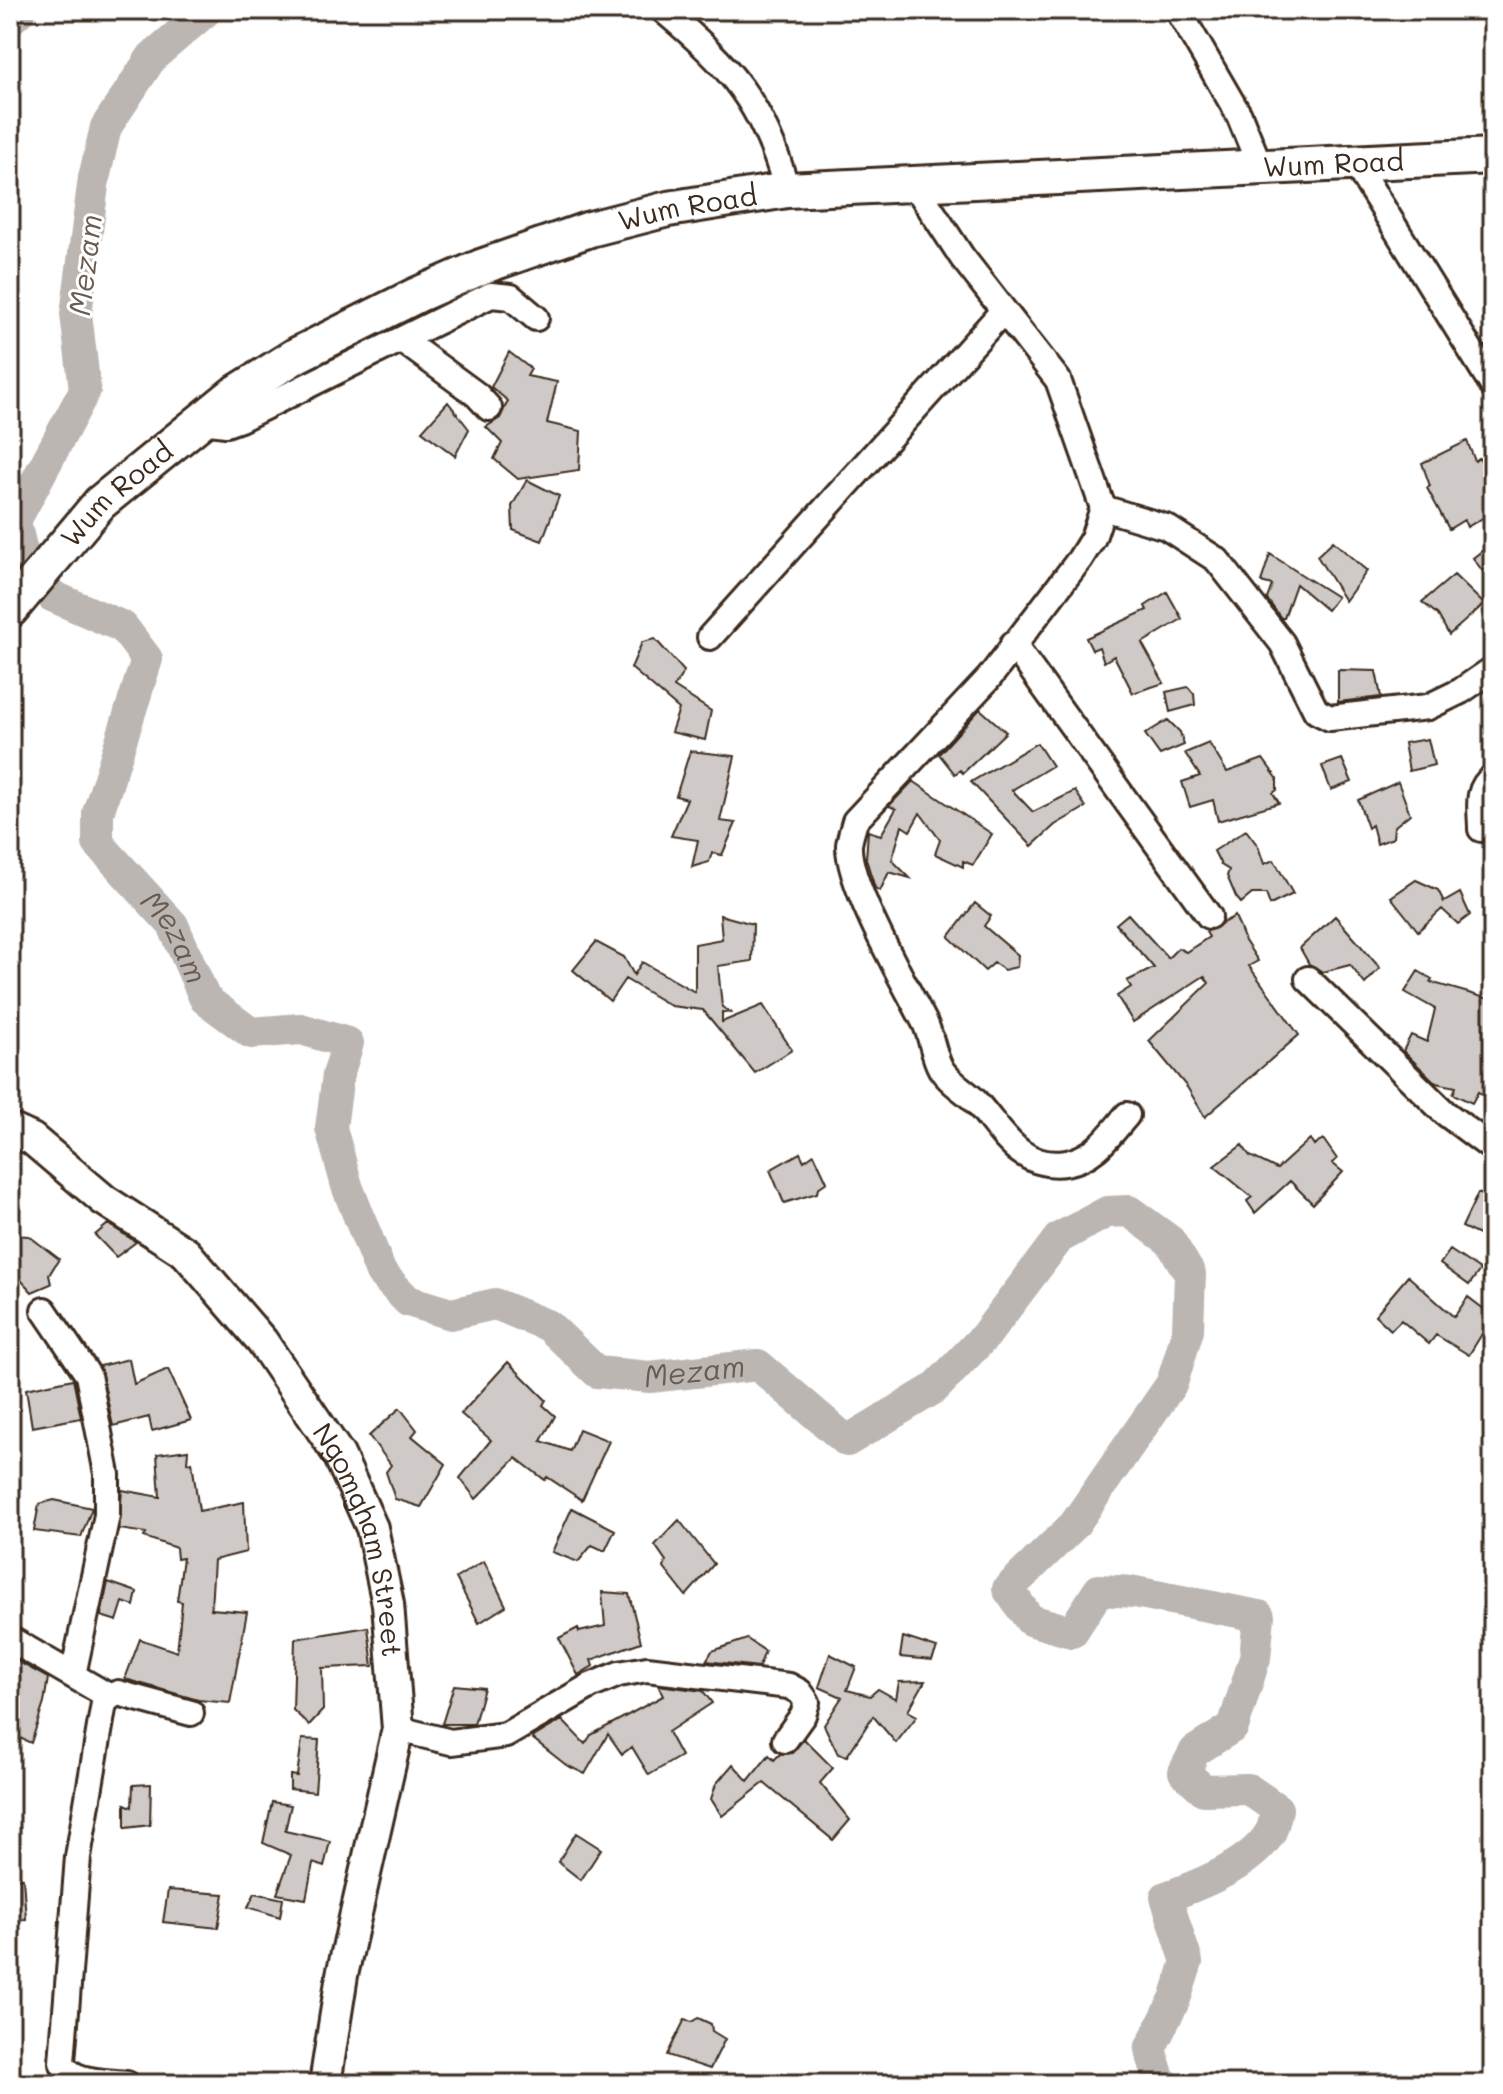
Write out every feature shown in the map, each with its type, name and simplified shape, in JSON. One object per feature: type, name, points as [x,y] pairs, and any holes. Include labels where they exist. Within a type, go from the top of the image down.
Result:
[{"type":"highway","name":"Wum Road","points":[[10,610],[100,503],[201,421],[297,355],[481,267],[590,229],[655,212],[787,190],[1493,156]]},
{"type":"main road","name":"Ngomgham Street","points":[[10,1129],[32,1139],[104,1200],[186,1253],[262,1341],[339,1455],[372,1528],[388,1604],[398,1729],[342,1975],[325,2084]]},
{"type":"street","points":[[663,10],[724,63],[753,103],[775,147],[787,190]]},
{"type":"street","points":[[1178,10],[1239,115],[1261,169]]},
{"type":"street","points":[[1355,163],[1493,386]]},
{"type":"street","points":[[913,182],[1003,311],[1032,343],[1058,380],[1103,508],[1093,538],[1080,559],[989,678],[855,821],[849,846],[854,871],[898,977],[926,1026],[941,1068],[957,1088],[975,1100],[1016,1151],[1037,1161],[1066,1163],[1096,1151],[1127,1115]]},
{"type":"street","points":[[201,421],[226,424],[240,419],[491,295],[511,297],[536,318]]},
{"type":"street","points":[[710,637],[1003,311]]},
{"type":"street","points":[[402,340],[477,395],[489,408]]},
{"type":"street","points":[[1103,508],[1166,527],[1217,560],[1282,643],[1316,711],[1330,718],[1428,707],[1461,691],[1493,669]]},
{"type":"street","points":[[1013,644],[1209,916]]},
{"type":"street","points":[[1481,829],[1480,794],[1485,783],[1493,777]]},
{"type":"street","points":[[1308,979],[1445,1113],[1493,1149]]},
{"type":"street","points":[[44,1310],[88,1375],[107,1474],[107,1515],[73,1675]]},
{"type":"street","points":[[10,1639],[110,1697]]},
{"type":"street","points":[[398,1729],[451,1742],[506,1735],[590,1686],[619,1674],[647,1669],[789,1686],[800,1692],[807,1702],[803,1715],[785,1740]]},
{"type":"street","points":[[127,2084],[74,2076],[65,2071],[62,2062],[78,1857],[104,1703],[118,1693],[191,1713]]},
{"type":"building","points":[[509,352],[531,369],[527,376],[557,382],[547,423],[581,431],[579,470],[518,479],[494,459],[502,443],[486,427],[500,418],[508,401],[491,387]]},
{"type":"building","points":[[448,402],[469,429],[455,456],[422,431]]},
{"type":"building","points":[[1467,441],[1475,461],[1479,458],[1493,482],[1493,512],[1467,527],[1464,520],[1449,529],[1427,488],[1430,486],[1422,463]]},
{"type":"building","points":[[527,480],[559,496],[542,541],[513,530],[512,506]]},
{"type":"building","points":[[1333,541],[1367,571],[1345,601],[1317,556]]},
{"type":"building","points":[[1493,542],[1493,585],[1473,558]]},
{"type":"building","points":[[1270,554],[1337,597],[1327,610],[1296,584],[1284,618],[1281,618],[1267,599],[1272,585],[1261,582]]},
{"type":"building","points":[[1454,575],[1484,604],[1449,635],[1438,615],[1422,602]]},
{"type":"building","points":[[1167,592],[1182,619],[1142,643],[1164,683],[1133,693],[1114,656],[1104,662],[1099,647],[1092,650],[1086,638],[1147,610],[1145,606]]},
{"type":"building","points":[[655,639],[684,671],[674,687],[711,711],[705,740],[671,732],[679,709],[631,668],[642,642]]},
{"type":"building","points":[[1338,670],[1376,671],[1381,697],[1338,702]]},
{"type":"building","points":[[1188,687],[1194,694],[1195,705],[1170,712],[1166,692]]},
{"type":"building","points":[[980,709],[1006,732],[963,773],[960,770],[955,774],[939,754]]},
{"type":"building","points":[[1168,720],[1180,732],[1184,745],[1160,755],[1145,734]]},
{"type":"building","points":[[1428,739],[1434,765],[1409,771],[1404,743]]},
{"type":"building","points":[[1037,743],[1052,766],[1012,790],[1033,812],[1075,791],[1086,807],[1055,825],[1032,846],[971,782]]},
{"type":"building","points":[[1209,743],[1227,772],[1263,759],[1277,778],[1277,790],[1273,793],[1279,803],[1218,821],[1213,800],[1190,807],[1182,782],[1200,776],[1185,753]]},
{"type":"building","points":[[690,751],[735,756],[720,821],[736,823],[722,855],[712,853],[709,862],[692,867],[698,840],[671,836],[687,799],[676,796]]},
{"type":"building","points":[[1342,759],[1352,782],[1331,790],[1322,766]]},
{"type":"building","points":[[913,781],[992,834],[973,865],[963,861],[963,867],[935,854],[940,840],[920,813],[910,831],[902,826],[892,860],[910,878],[889,872],[880,891],[875,888],[866,859],[868,831],[881,835],[896,809],[889,806]]},
{"type":"building","points":[[1398,782],[1410,814],[1394,827],[1393,838],[1377,844],[1372,825],[1368,828],[1358,800]]},
{"type":"building","points":[[1246,830],[1258,846],[1264,864],[1274,860],[1293,894],[1270,905],[1266,894],[1252,894],[1241,903],[1236,897],[1227,876],[1229,870],[1221,865],[1214,851]]},
{"type":"building","points":[[1416,880],[1438,890],[1444,902],[1460,893],[1470,915],[1458,924],[1442,909],[1418,931],[1391,897]]},
{"type":"building","points":[[975,903],[991,916],[984,926],[1018,955],[1017,967],[1004,970],[994,963],[985,971],[949,937]]},
{"type":"building","points":[[1128,914],[1168,958],[1178,948],[1186,952],[1209,937],[1206,932],[1235,916],[1245,941],[1258,961],[1249,966],[1299,1035],[1205,1117],[1187,1087],[1149,1041],[1209,983],[1204,976],[1133,1022],[1117,996],[1131,987],[1127,981],[1154,968],[1116,924]]},
{"type":"building","points":[[720,915],[753,924],[752,961],[718,966],[722,1007],[732,1013],[722,1012],[722,1022],[763,1005],[792,1050],[755,1073],[703,1010],[671,1006],[625,979],[610,1001],[573,970],[596,942],[624,957],[634,975],[642,962],[695,992],[695,944],[722,939]]},
{"type":"building","points":[[1335,916],[1380,968],[1365,984],[1350,965],[1323,972],[1309,964],[1300,948]]},
{"type":"building","points":[[1418,971],[1432,979],[1430,982],[1493,1000],[1493,1101],[1478,1092],[1472,1103],[1453,1094],[1456,1087],[1436,1083],[1403,1051],[1411,1035],[1427,1042],[1435,1009],[1405,992]]},
{"type":"building","points":[[1310,1139],[1314,1145],[1323,1139],[1337,1159],[1332,1163],[1343,1172],[1313,1204],[1290,1181],[1255,1213],[1247,1201],[1252,1197],[1214,1166],[1242,1145],[1250,1156],[1277,1169]]},
{"type":"building","points":[[800,1153],[804,1161],[814,1154],[827,1182],[818,1188],[817,1193],[784,1203],[770,1170]]},
{"type":"building","points":[[1478,1193],[1493,1200],[1493,1227],[1487,1239],[1462,1227]]},
{"type":"building","points":[[108,1224],[136,1242],[116,1257],[95,1235]]},
{"type":"building","points":[[10,1235],[29,1236],[59,1259],[49,1275],[51,1284],[32,1292],[10,1268]]},
{"type":"building","points":[[1450,1250],[1480,1270],[1469,1285],[1440,1264]]},
{"type":"building","points":[[1408,1276],[1454,1317],[1468,1297],[1493,1316],[1469,1355],[1436,1335],[1429,1344],[1401,1320],[1391,1330],[1375,1315]]},
{"type":"building","points":[[129,1359],[134,1384],[168,1369],[191,1420],[152,1431],[149,1417],[113,1426],[100,1366]]},
{"type":"building","points":[[508,1362],[546,1400],[543,1405],[555,1416],[541,1441],[570,1451],[579,1429],[609,1441],[582,1500],[547,1477],[545,1480],[516,1458],[476,1499],[460,1478],[491,1440],[461,1414]]},
{"type":"building","points":[[73,1379],[81,1418],[32,1427],[26,1389]]},
{"type":"building","points":[[400,1408],[417,1430],[412,1436],[446,1464],[421,1507],[395,1499],[386,1472],[391,1465],[369,1436]]},
{"type":"building","points":[[188,1450],[187,1463],[192,1462],[199,1511],[244,1502],[246,1552],[214,1560],[211,1609],[247,1612],[230,1703],[198,1700],[125,1679],[140,1639],[177,1652],[182,1602],[177,1601],[183,1558],[177,1559],[176,1548],[144,1537],[146,1533],[119,1529],[122,1490],[160,1497],[157,1454]]},
{"type":"building","points":[[54,1500],[92,1508],[81,1537],[34,1531],[39,1504]]},
{"type":"building","points":[[572,1508],[615,1530],[605,1551],[592,1545],[578,1562],[552,1552]]},
{"type":"building","points":[[679,1520],[714,1564],[686,1596],[664,1568],[666,1561],[655,1545]]},
{"type":"building","points":[[484,1561],[506,1606],[479,1623],[456,1578]]},
{"type":"building","points":[[108,1582],[137,1592],[134,1606],[123,1602],[117,1621],[101,1616]]},
{"type":"building","points":[[602,1592],[629,1594],[641,1642],[591,1660],[593,1666],[578,1675],[559,1638],[578,1628],[579,1632],[605,1626]]},
{"type":"building","points":[[368,1627],[373,1666],[322,1668],[323,1710],[309,1725],[293,1710],[295,1639]]},
{"type":"building","points":[[903,1637],[937,1648],[932,1660],[900,1657]]},
{"type":"building","points":[[747,1639],[765,1651],[759,1667],[706,1661],[712,1651]]},
{"type":"building","points":[[830,1654],[856,1667],[847,1690],[870,1696],[878,1689],[896,1699],[899,1682],[925,1681],[908,1711],[917,1716],[896,1743],[873,1716],[847,1756],[838,1754],[824,1725],[842,1697],[819,1687]]},
{"type":"building","points":[[10,1657],[48,1678],[44,1703],[31,1743],[10,1734],[19,1710],[10,1707]]},
{"type":"building","points":[[454,1685],[484,1688],[474,1724],[442,1724]]},
{"type":"building","points":[[658,1685],[703,1691],[712,1703],[668,1732],[681,1756],[649,1775],[632,1747],[622,1754],[608,1734],[585,1774],[566,1765],[532,1738],[562,1720],[585,1744],[591,1735],[663,1696]]},
{"type":"building","points":[[302,1739],[319,1740],[315,1792],[290,1789],[290,1775],[297,1776]]},
{"type":"building","points":[[804,1739],[833,1768],[820,1783],[850,1820],[833,1840],[764,1783],[722,1816],[711,1799],[716,1784],[733,1764],[748,1781],[769,1755],[774,1760],[780,1754],[792,1753]]},
{"type":"building","points":[[151,1784],[150,1825],[125,1828],[125,1804],[132,1807],[133,1785]]},
{"type":"building","points":[[272,1802],[291,1805],[285,1831],[330,1841],[324,1867],[313,1863],[306,1899],[277,1894],[291,1855],[263,1843]]},
{"type":"building","points":[[576,1833],[601,1849],[581,1880],[558,1862]]},
{"type":"building","points":[[23,1878],[26,1919],[10,1920],[10,1879]]},
{"type":"building","points":[[168,1890],[224,1894],[218,1928],[163,1922]]},
{"type":"building","points":[[255,1893],[283,1899],[280,1917],[248,1907]]},
{"type":"building","points":[[698,2018],[711,2024],[712,2031],[725,2039],[710,2069],[667,2055],[685,2019],[691,2022]]},
{"type":"waterway","name":"Mezam","points":[[10,20],[21,10]]},
{"type":"waterway","name":"Mezam","points":[[207,10],[152,57],[106,127],[94,178],[76,314],[85,390],[15,521],[24,561],[52,596],[123,627],[147,659],[98,813],[98,843],[173,925],[205,999],[251,1033],[301,1029],[348,1043],[338,1075],[331,1128],[347,1186],[381,1273],[408,1301],[451,1314],[495,1304],[549,1326],[597,1372],[650,1377],[758,1365],[847,1441],[935,1388],[985,1336],[1059,1238],[1107,1212],[1129,1211],[1170,1241],[1190,1274],[1188,1330],[1172,1383],[1074,1525],[1008,1589],[1030,1620],[1072,1632],[1099,1590],[1135,1592],[1259,1616],[1255,1658],[1233,1727],[1195,1751],[1184,1772],[1204,1790],[1248,1789],[1277,1809],[1270,1833],[1250,1855],[1223,1872],[1166,1897],[1187,1962],[1175,1999],[1150,2049],[1159,2078],[1165,2084]]}]
